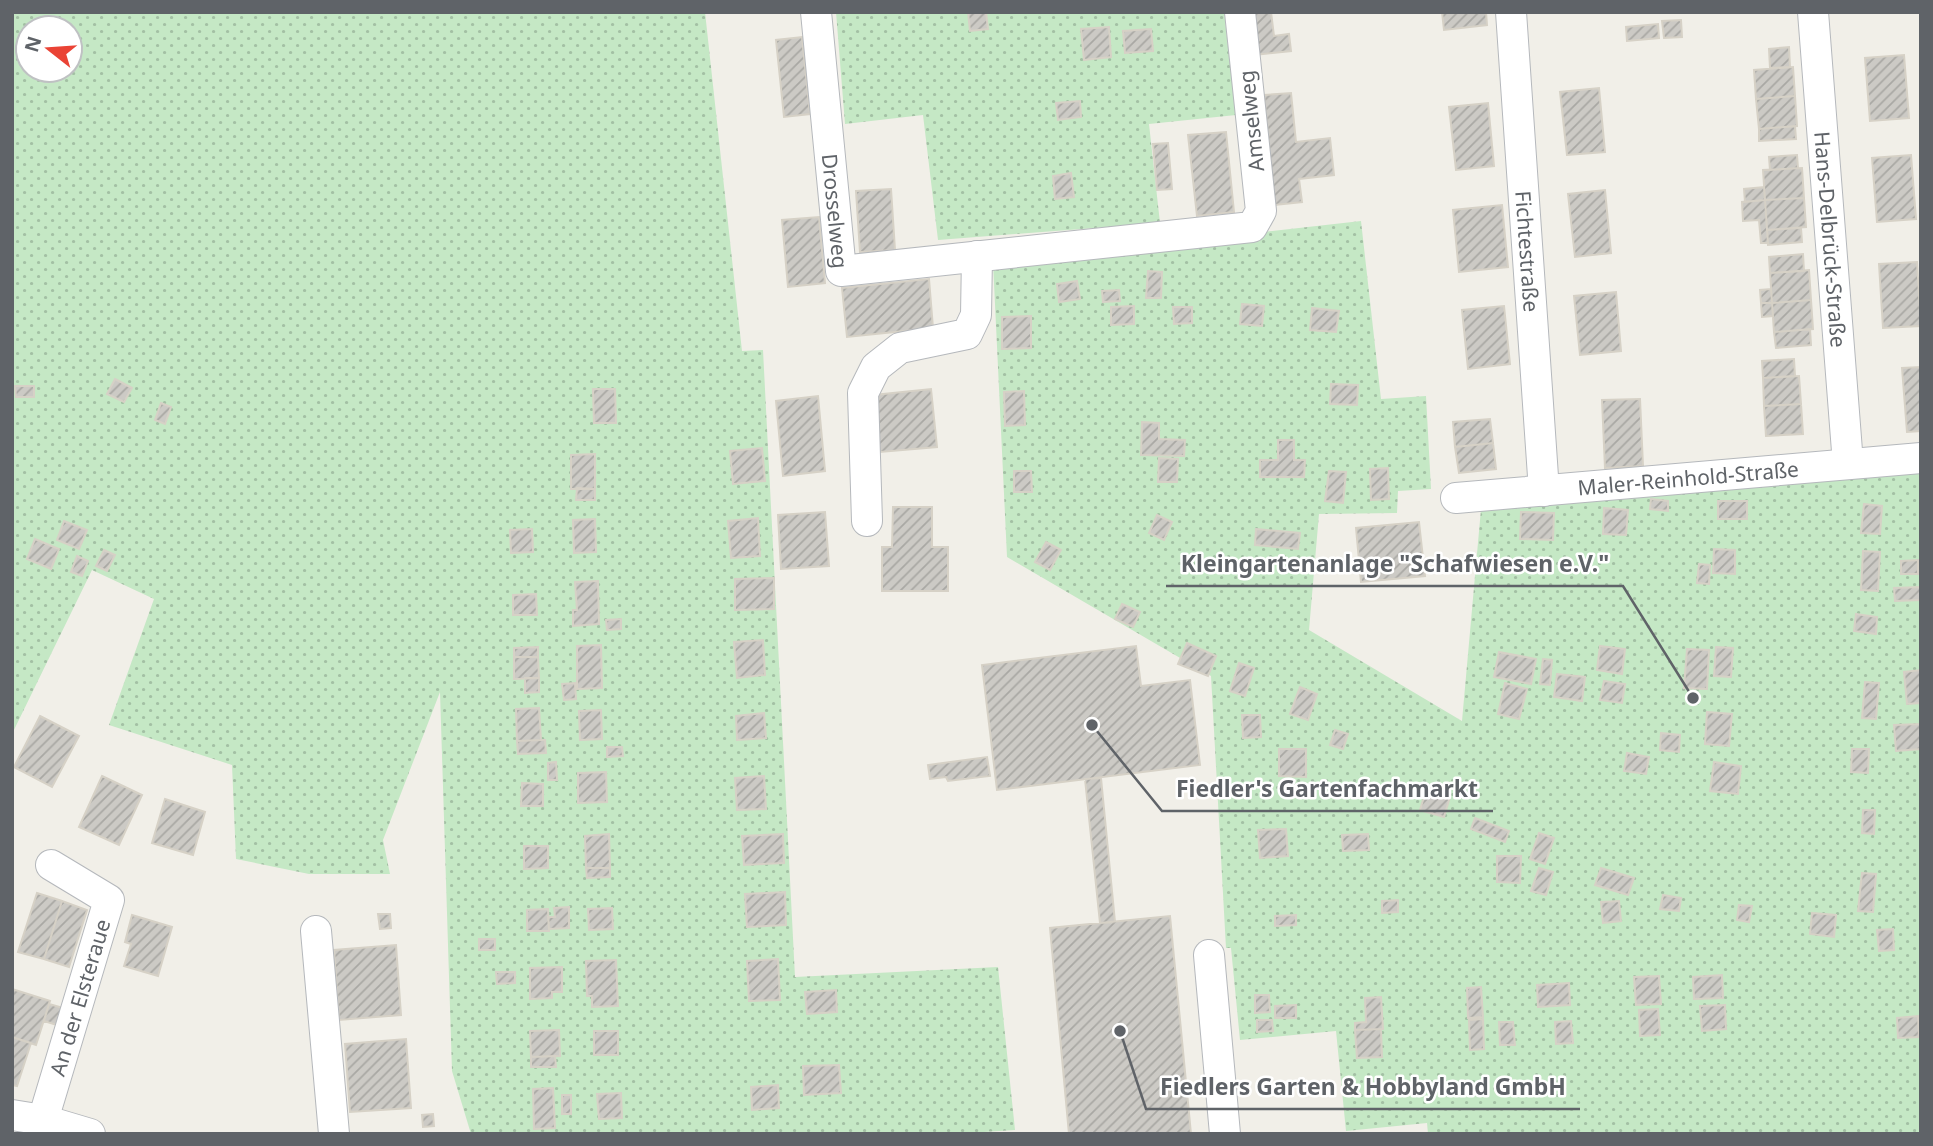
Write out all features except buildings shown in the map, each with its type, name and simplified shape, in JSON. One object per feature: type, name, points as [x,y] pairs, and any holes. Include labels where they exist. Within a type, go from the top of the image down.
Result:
[{"type":"street","name":"Drosselweg","points":[[816,12],[841,271],[1252,227]]},
{"type":"street","name":"Amselweg","points":[[1240,12],[1261,211],[1252,227]]},
{"type":"street","name":"Fichtestraße","points":[[1511,12],[1544,491]]},
{"type":"street","name":"Hans-Delbrück-Straße","points":[[1813,12],[1848,464]]},
{"type":"street","points":[[867,521],[863,393],[876,367],[900,348],[967,334],[976,315],[977,256]]},
{"type":"street","name":"Maler-Reinhold-Straße","points":[[1456,498],[1921,457]]},
{"type":"street","name":"An der Elsteraue","points":[[43,1119],[116,893],[51,865]]},
{"type":"street","points":[[316,931],[334,1134]]},
{"type":"street","points":[[1209,954],[1225,1134]]},
{"type":"street","points":[[12,1115],[43,1119],[90,1134]]},
{"type":"green space","points":[[12,12],[705,12],[742,351],[763,350],[795,977],[998,967],[1015,1130],[953,1134],[471,1134],[452,1071],[440,692],[383,840],[390,874],[309,874],[236,859],[232,765],[109,725],[154,599],[92,570],[12,734]]},
{"type":"green space","points":[[836,12],[1224,12],[1236,115],[1149,124],[1160,223],[938,240],[923,115],[845,124]]},
{"type":"green space","points":[[1361,221],[1381,399],[1426,396],[1431,489],[1398,491],[1397,513],[1319,514],[1309,630],[1462,721],[1481,509],[1920,473],[1921,1134],[1428,1134],[1427,1123],[1346,1131],[1336,1031],[1240,1040],[1231,948],[1226,948],[1211,676],[1007,557],[993,262]]},
{"type":"place","name":"Kleingartenanlage \"Schafwiesen e.V.\"","points":[[1693,698]]},
{"type":"place","name":"Fiedler's Gartenfachmarkt","points":[[1092,725]]},
{"type":"place","name":"Fiedlers Garten & Hobbyland GmbH","points":[[1120,1031]]}]
